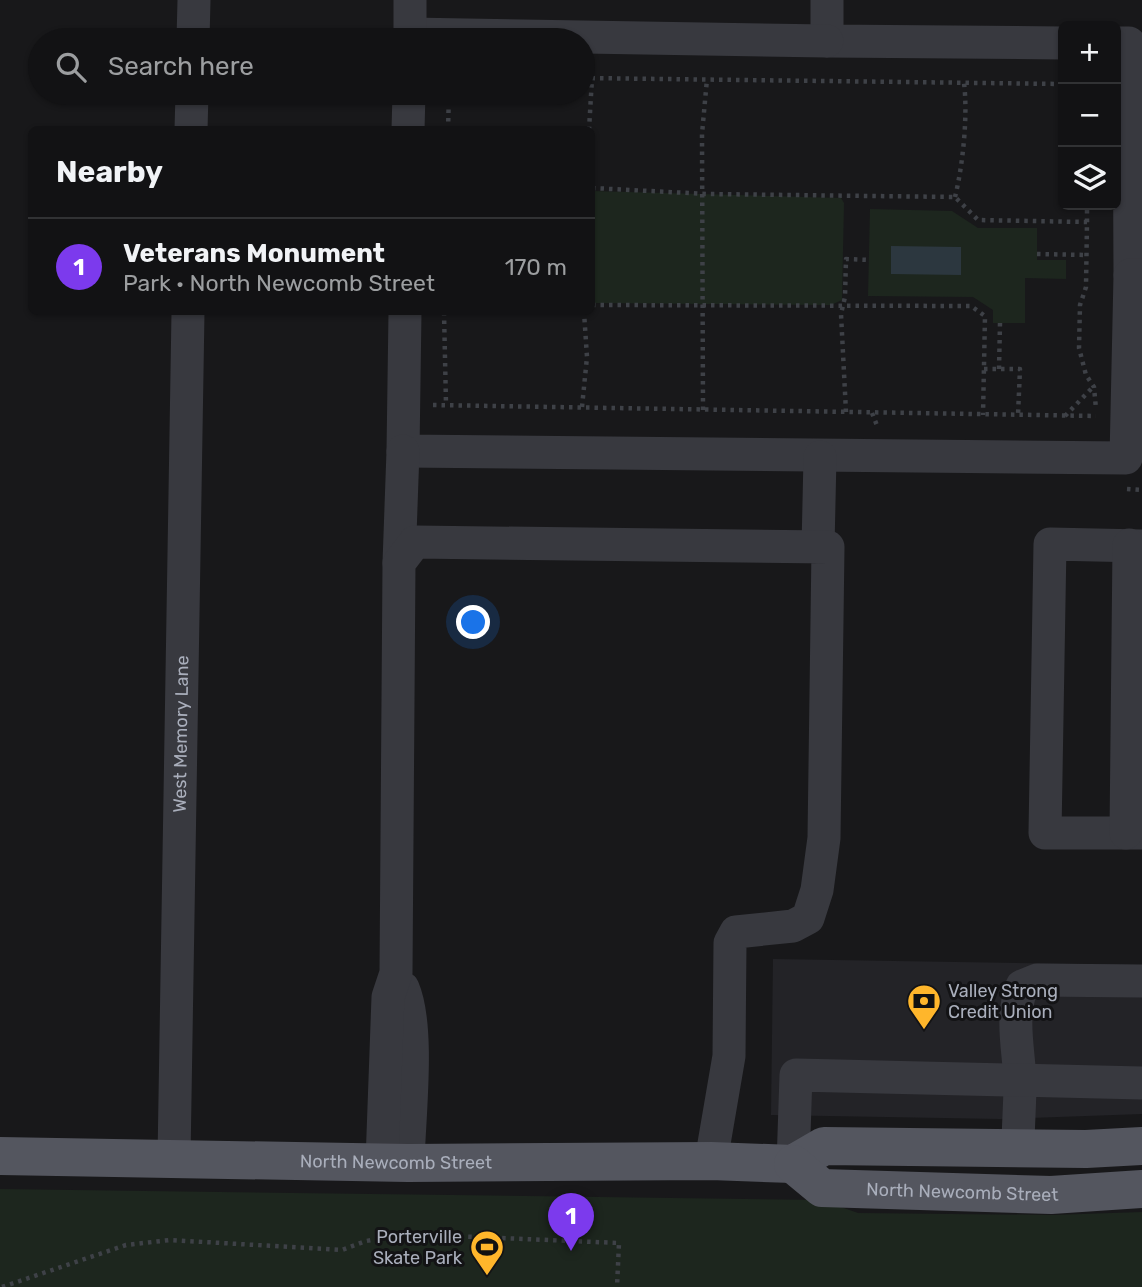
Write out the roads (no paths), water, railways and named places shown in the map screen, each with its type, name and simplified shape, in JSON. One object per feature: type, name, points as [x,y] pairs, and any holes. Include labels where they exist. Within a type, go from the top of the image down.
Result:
[{"type":"main road","points":[[793,1164],[824,1146],[1142,1146]]},
{"type":"main road","points":[[864,1190],[909,1170],[981,1170],[1018,1148]]},
{"type":"main road","name":"North Newcomb Street","points":[[0,1156],[395,1163],[711,1161],[793,1164],[822,1188],[1051,1195],[1142,1189]]},
{"type":"street","points":[[193,28],[194,0]]},
{"type":"street","points":[[410,0],[410,28]]},
{"type":"street","points":[[827,0],[827,41]]},
{"type":"street","points":[[595,39],[1058,43]]},
{"type":"street","points":[[403,452],[1126,458],[1135,388],[1136,275],[1129,43],[1121,43]]},
{"type":"street","points":[[191,126],[192,105]]},
{"type":"street","points":[[408,126],[409,105]]},
{"type":"street","name":"West Memory Lane","points":[[174,1158],[188,315]]},
{"type":"street","points":[[395,1163],[411,1041],[407,998],[396,973],[399,563],[405,315]]},
{"type":"street","points":[[818,547],[820,457]]},
{"type":"street","points":[[399,563],[415,541],[828,547],[824,838],[817,890],[808,918],[793,926],[736,932],[730,943],[729,1056],[711,1161]]},
{"type":"street","points":[[1050,544],[1135,545],[1134,833],[1045,833],[1050,544]]},
{"type":"street","points":[[1018,1148],[1020,1080],[1014,1040],[1017,999],[1022,986],[1037,980],[1142,981]]},
{"type":"street","points":[[793,1164],[796,1075],[1142,1083]]},
{"type":"place","name":"Valley Strong Credit Union","points":[[924,1031]]},
{"type":"place","name":"Veterans Monument","points":[[571,1251]]},
{"type":"place","name":"Porterville Skate Park","points":[[487,1277]]}]
